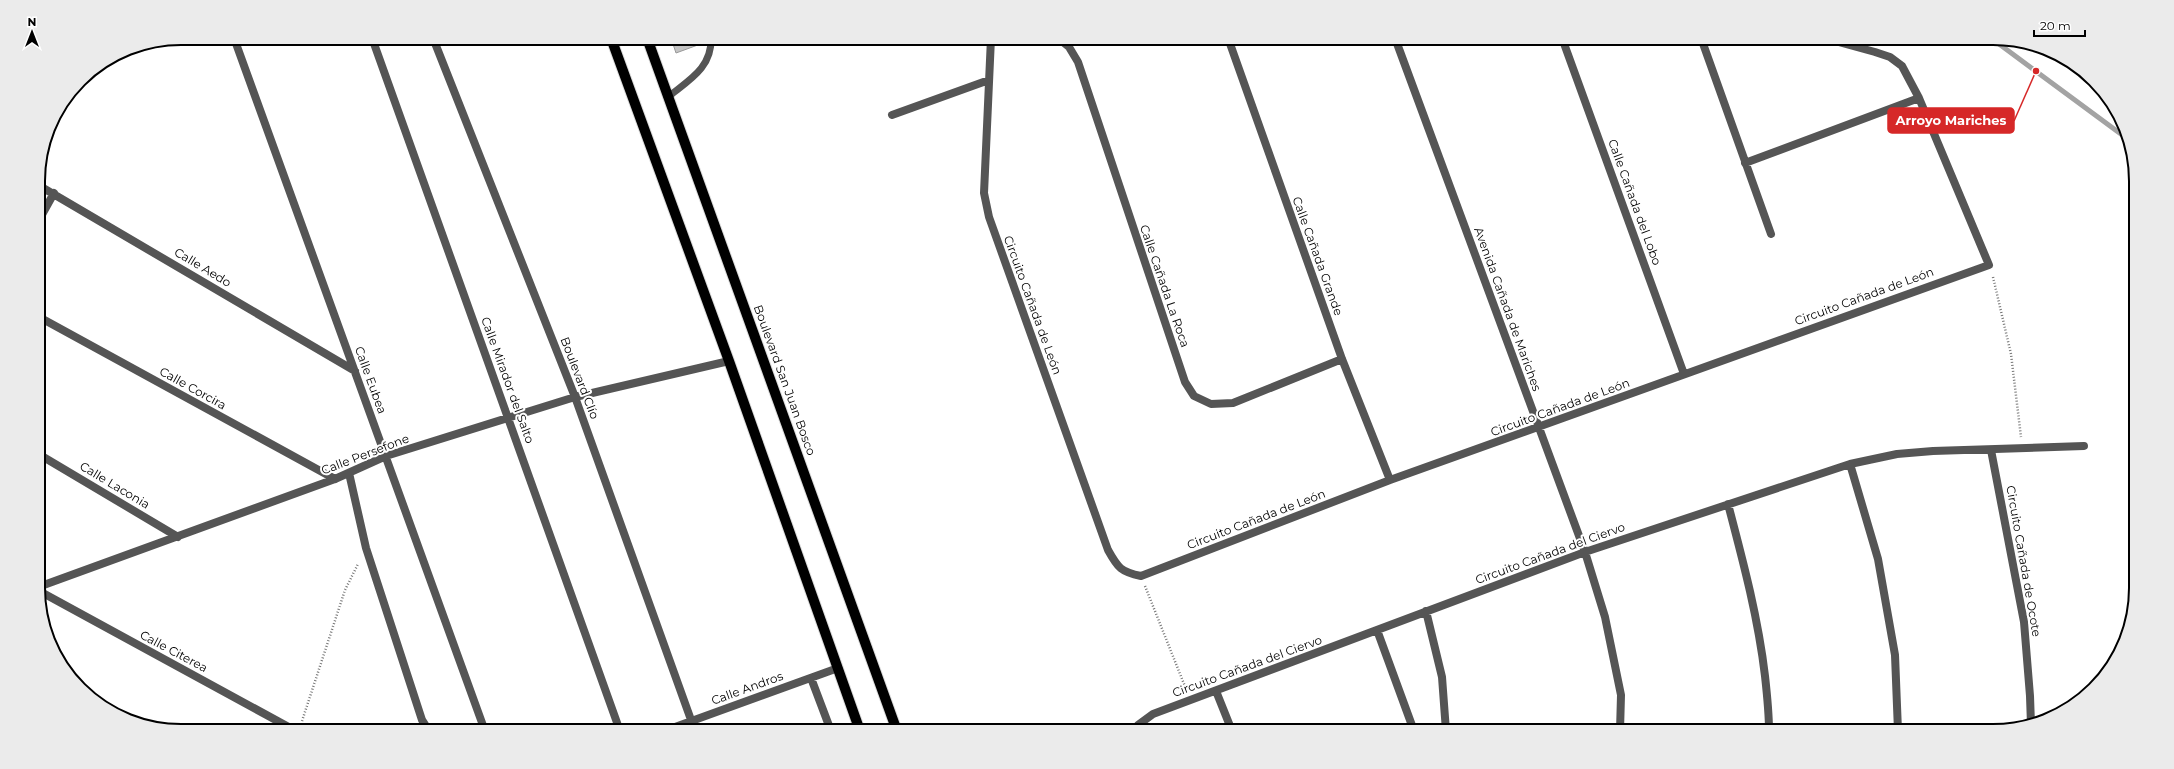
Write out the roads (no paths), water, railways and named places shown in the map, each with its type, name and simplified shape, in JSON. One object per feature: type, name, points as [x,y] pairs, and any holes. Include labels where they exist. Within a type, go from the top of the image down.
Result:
[{"type":"main road","points":[[614,45],[729,361],[858,724]]},
{"type":"main road","name":"Boulevard San Juan Bosco","points":[[649,45],[894,724]]},
{"type":"street","name":"Calle Eubea","points":[[237,45],[482,724]]},
{"type":"street","name":"Calle Mirador del Salto","points":[[375,45],[509,417],[618,724]]},
{"type":"street","name":"Boulevard Clío","points":[[436,45],[575,397],[693,724]]},
{"type":"street","name":"Circuito Cañada de León","points":[[990,45],[984,193],[989,217],[1108,550],[1117,567],[1127,573],[1141,576],[1390,480],[1989,265],[1920,98]]},
{"type":"street","name":"Calle Cañada La Roca","points":[[1067,45],[1078,62],[1185,382],[1194,396],[1211,404],[1233,403],[1342,359]]},
{"type":"street","name":"Calle Cañada Grande","points":[[1230,45],[1342,359],[1390,480]]},
{"type":"street","name":"Avenida Cañada de Mariches","points":[[1398,45],[1585,552],[1605,617],[1621,695],[1620,724]]},
{"type":"street","name":"Calle Cañada del Lobo","points":[[1565,45],[1684,374]]},
{"type":"street","points":[[1703,45],[1744,163],[1771,234]]},
{"type":"street","points":[[1744,163],[1920,98],[1902,66],[1890,57],[1848,45]]},
{"type":"street","points":[[892,115],[988,80]]},
{"type":"street","name":"Calle Aedo","points":[[45,188],[355,371]]},
{"type":"street","points":[[45,209],[54,193]]},
{"type":"street","name":"Calle Corcira","points":[[45,321],[335,479]]},
{"type":"street","name":"Calle Persefone","points":[[45,584],[335,479],[386,456],[575,397],[729,361]]},
{"type":"street","name":"Circuito Cañada del Ciervo","points":[[1139,724],[1153,714],[1585,552],[1850,464],[1897,454],[1933,451],[2084,446]]},
{"type":"street","name":"Circuito Cañada de Ocote","points":[[1991,450],[2024,622],[2031,718]]},
{"type":"street","name":"Calle Laconia","points":[[45,458],[178,536]]},
{"type":"street","points":[[1850,464],[1878,559],[1895,655],[1898,724]]},
{"type":"street","points":[[349,473],[366,548],[425,724]]},
{"type":"street","points":[[1728,504],[1746,571],[1759,630],[1769,724]]},
{"type":"street","name":"Calle Citerea","points":[[45,594],[291,724]]},
{"type":"street","points":[[1426,611],[1442,677],[1445,724]]},
{"type":"street","points":[[1377,630],[1411,724]]},
{"type":"street","name":"Calle Andros","points":[[682,724],[838,668]]},
{"type":"street","points":[[811,678],[828,724]]},
{"type":"street","points":[[1216,691],[1229,724]]},
{"type":"lane","points":[[668,97],[704,67],[711,45]]},
{"type":"waterway","points":[[2001,45],[2121,134]]},
{"type":"place","name":"Arroyo Mariches","points":[[2036,71]]}]
